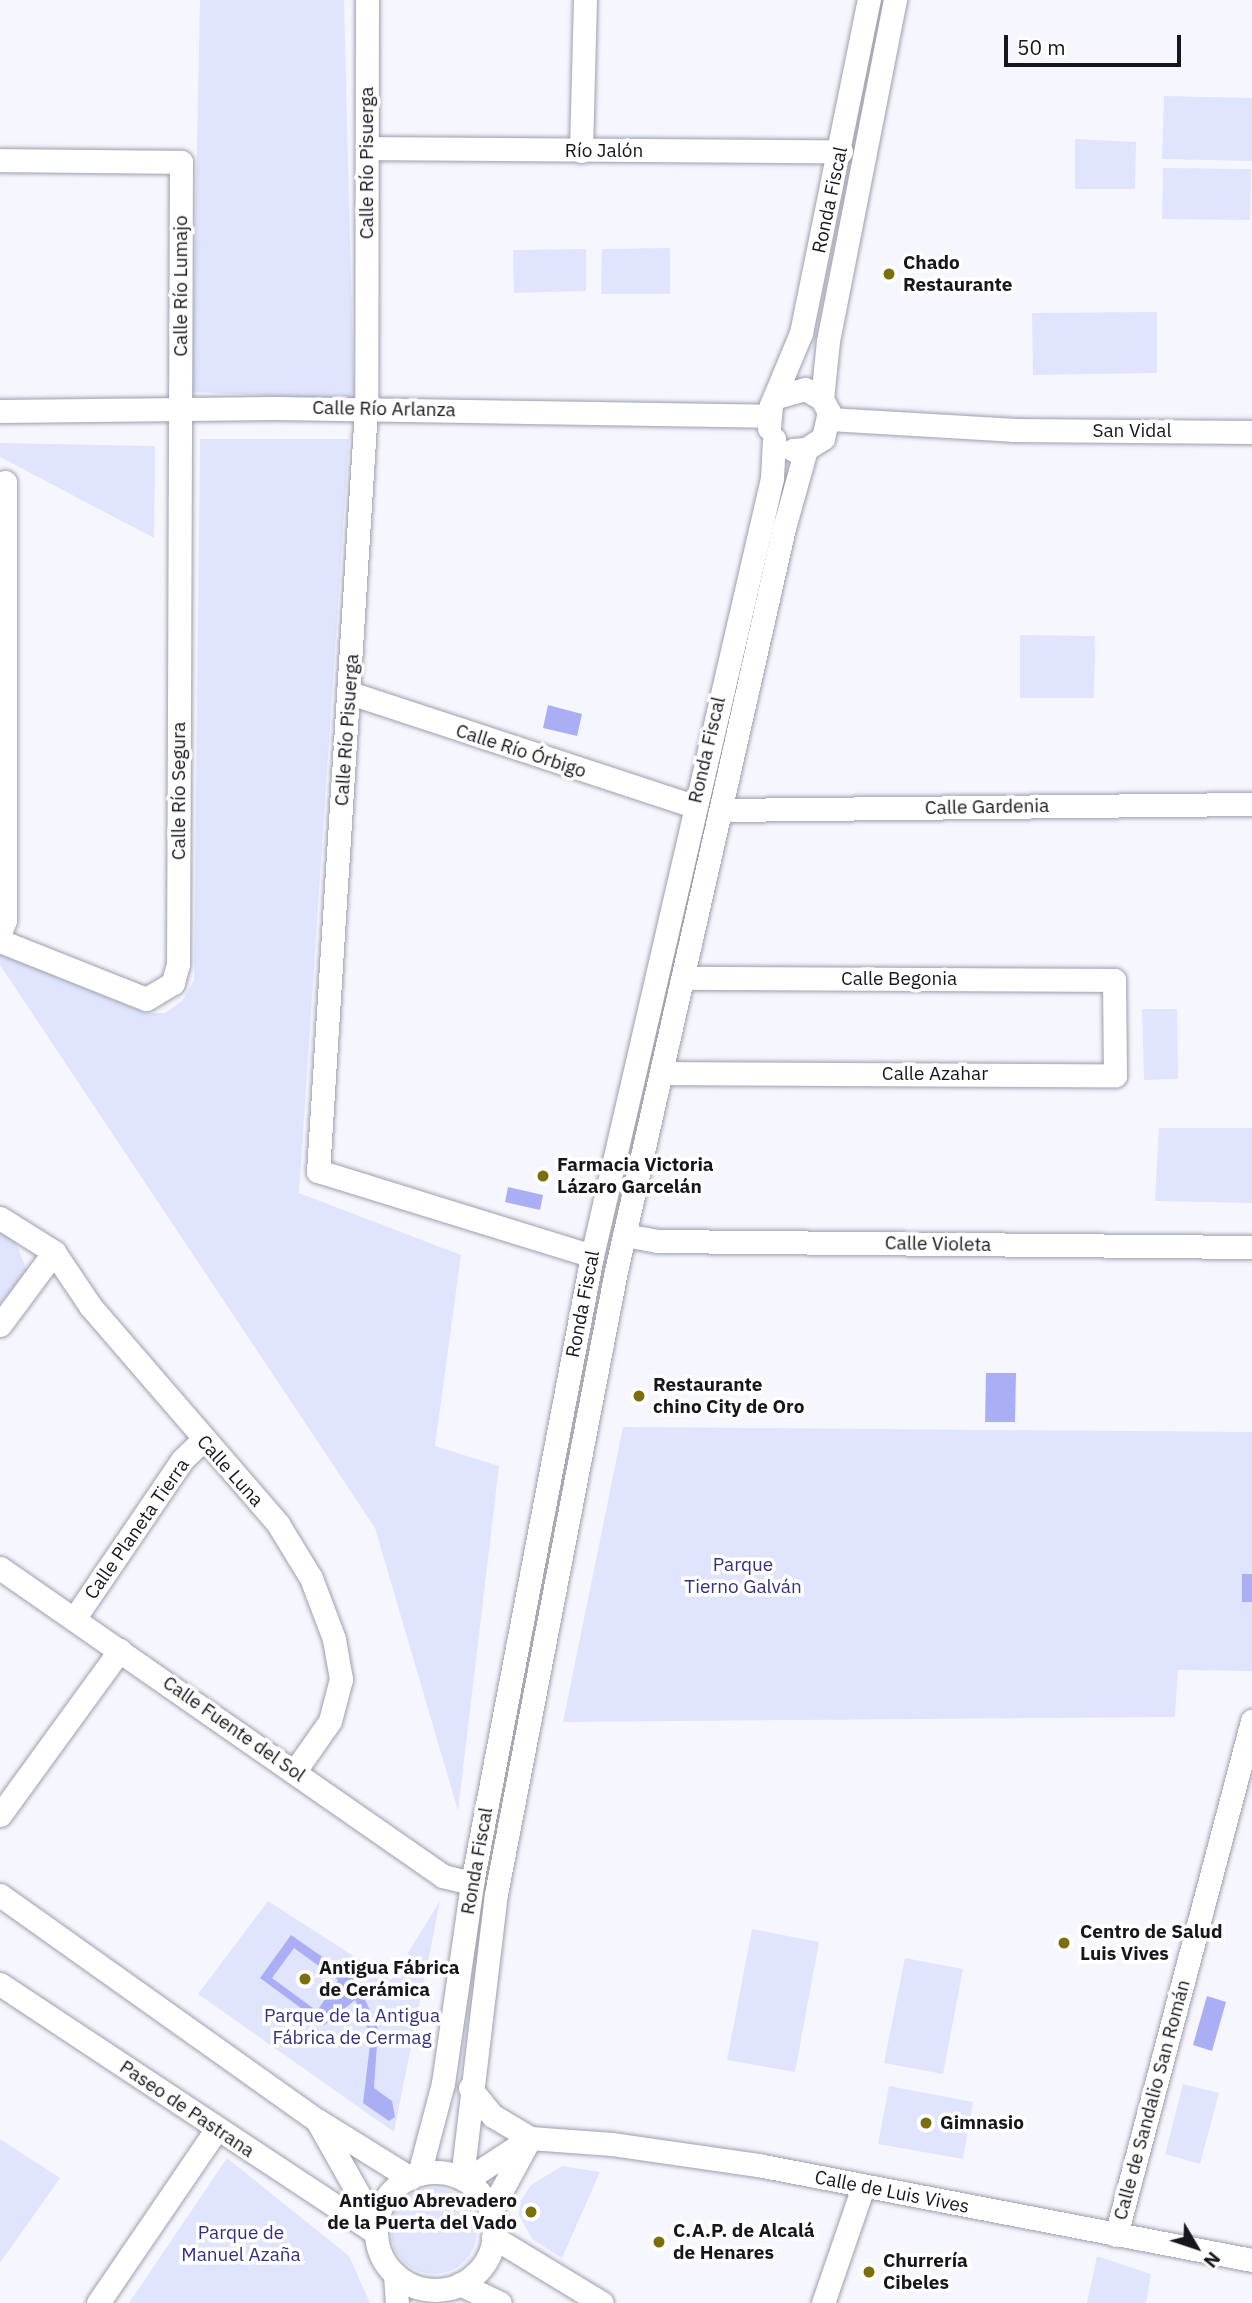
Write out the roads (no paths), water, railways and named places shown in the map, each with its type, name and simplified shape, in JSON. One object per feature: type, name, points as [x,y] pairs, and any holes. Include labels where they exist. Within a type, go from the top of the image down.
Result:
[{"type":"street","name":"Calle Río Pisuerga","points":[[367,0],[366,409],[317,1171],[592,1256]]},
{"type":"street","points":[[581,151],[585,0]]},
{"type":"street","name":"Ronda Fiscal","points":[[414,2176],[443,2083],[472,1883],[592,1256],[772,478],[772,406],[801,333],[841,151],[869,0]]},
{"type":"street","name":"Ronda Fiscal","points":[[464,2179],[470,2088],[496,1894],[624,1235],[784,527],[806,449],[823,438],[828,341],[895,0]]},
{"type":"street","name":"Río Jalón","points":[[368,148],[841,151]]},
{"type":"street","name":"Calle Río Lumajo","points":[[0,160],[181,162],[180,410]]},
{"type":"street","points":[[772,406],[795,388],[826,409]]},
{"type":"street","name":"Calle Río Arlanza","points":[[0,411],[772,406]]},
{"type":"street","name":"San Vidal","points":[[826,409],[1012,430],[1252,432]]},
{"type":"street","name":"Calle Río Segura","points":[[0,941],[131,996],[146,999],[173,983],[180,942],[180,410]]},
{"type":"street","points":[[774,439],[792,450],[806,449]]},
{"type":"street","points":[[0,933],[5,920],[5,482]]},
{"type":"street","name":"Calle Río Órbigo","points":[[349,693],[694,806]]},
{"type":"street","name":"Calle Gardenia","points":[[722,810],[1252,804]]},
{"type":"street","name":"Calle Begonia","points":[[684,978],[1114,980]]},
{"type":"street","name":"Calle Azahar","points":[[662,1073],[1115,1075],[1114,980]]},
{"type":"street","name":"Calle Luna","points":[[0,1218],[54,1252],[91,1307],[202,1441],[278,1524],[311,1578],[334,1639],[341,1679],[338,1701],[330,1721],[295,1770]]},
{"type":"street","name":"Calle Violeta","points":[[624,1235],[658,1241],[1252,1247]]},
{"type":"street","points":[[0,1325],[54,1252]]},
{"type":"street","name":"Calle Planeta Tierra","points":[[74,1619],[182,1460],[202,1441]]},
{"type":"street","name":"Calle Fuente del Sol","points":[[0,1568],[295,1770],[443,1876],[472,1883]]},
{"type":"street","points":[[0,1815],[120,1650]]},
{"type":"street","name":"Calle de Sandalio San Román","points":[[1116,2235],[1252,1721]]},
{"type":"street","points":[[0,1895],[317,2120],[414,2176]]},
{"type":"street","name":"Paseo de Pastrana","points":[[0,1984],[216,2130],[376,2229]]},
{"type":"street","name":"Calle de Luis Vives","points":[[470,2088],[493,2116],[530,2138],[612,2144],[863,2187],[1252,2260]]},
{"type":"street","points":[[317,2120],[376,2229],[385,2263],[395,2275],[422,2288],[452,2291],[500,2303]]},
{"type":"street","points":[[98,2303],[216,2130]]},
{"type":"street","points":[[464,2179],[530,2138]]},
{"type":"street","points":[[452,2291],[476,2272],[493,2229],[503,2183],[530,2138]]},
{"type":"street","points":[[376,2229],[387,2197],[414,2176],[448,2173],[464,2179],[479,2192],[493,2229],[578,2297],[603,2303]]},
{"type":"street","points":[[824,2303],[863,2187]]},
{"type":"street","points":[[395,2275],[397,2303]]},
{"type":"water","points":[[548,705],[582,714],[577,736],[543,728]]},
{"type":"water","points":[[508,1187],[543,1195],[540,1210],[505,1202]]},
{"type":"water","points":[[986,1373],[1016,1373],[1015,1422],[985,1422]]},
{"type":"water","points":[[1242,1574],[1252,1574],[1252,1602],[1242,1602]]},
{"type":"water","points":[[291,1935],[357,1981],[378,2029],[374,2088],[392,2101],[395,2117],[389,2121],[363,2103],[371,2036],[355,2000],[324,2025],[260,1978]],"holes":[[[294,1948],[338,1980],[317,2011],[272,1978]]]},
{"type":"water","points":[[1207,1996],[1226,2002],[1212,2051],[1193,2045]]},
{"type":"place","name":"Chado Restaurante","points":[[889,274]]},
{"type":"place","name":"Farmacia Victoria Lázaro Garcelán","points":[[543,1176]]},
{"type":"place","name":"Restaurante chino City de Oro","points":[[639,1396]]},
{"type":"place","name":"Centro de Salud Luis Vives","points":[[1064,1943]]},
{"type":"place","name":"Antigua Fábrica de Cerámica","points":[[305,1979]]},
{"type":"place","name":"Gimnasio","points":[[926,2123]]},
{"type":"place","name":"Antiguo Abrevadero de la Puerta del Vado","points":[[531,2212]]},
{"type":"place","name":"C.A.P. de Alcalá de Henares","points":[[659,2242]]},
{"type":"place","name":"Churrería Cibeles","points":[[869,2272]]},
{"type":"park label","name":"Parque Tierno Galván","points":[[743,1576]]},
{"type":"park label","name":"Parque de la Antigua Fábrica de Cermag","points":[[352,2027]]},
{"type":"park label","name":"Parque de Manuel Azaña","points":[[241,2244]]}]
